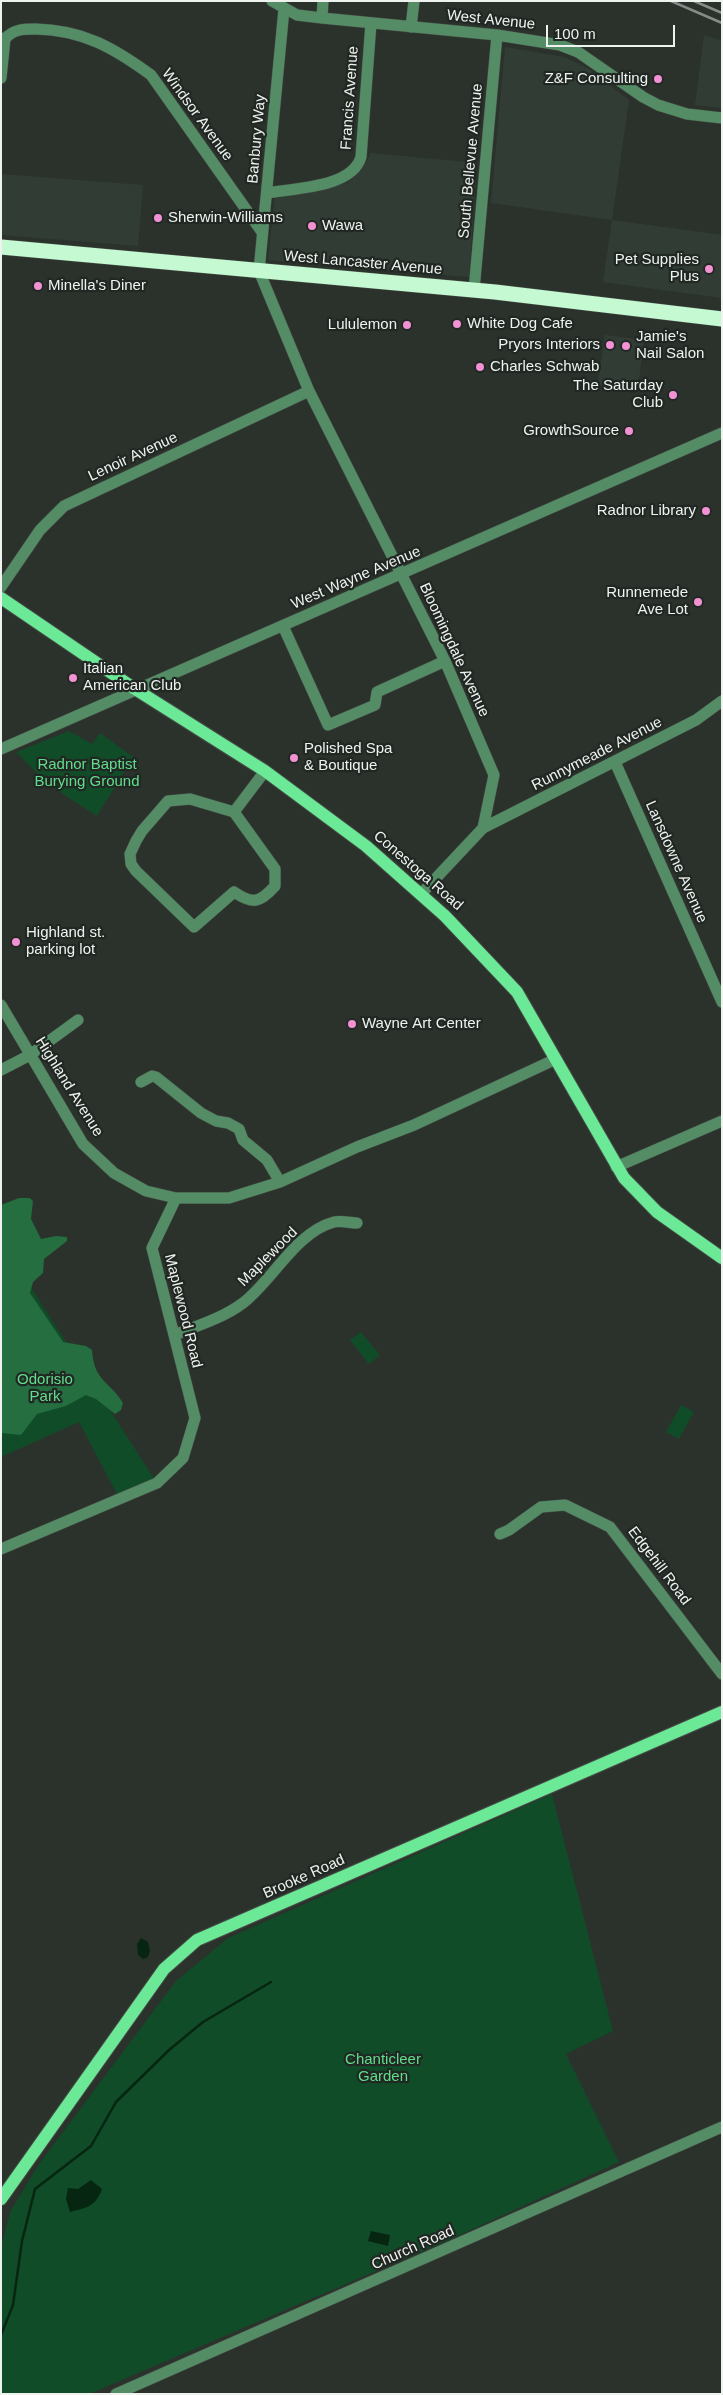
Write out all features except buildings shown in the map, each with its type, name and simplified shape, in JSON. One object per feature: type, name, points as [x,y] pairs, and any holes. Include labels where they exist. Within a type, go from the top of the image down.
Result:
[{"type":"highway","name":"West Lancaster Avenue","points":[[1,247],[474,290],[722,319]]},
{"type":"main road","name":"Conestoga Road","points":[[1,598],[136,689],[265,771],[366,846],[421,894],[508,981],[526,1006],[616,1167],[638,1196],[657,1212],[722,1258]]},
{"type":"main road","name":"Brooke Road","points":[[1,2199],[164,1969],[197,1940],[722,1712]]},
{"type":"street","name":"West Avenue","points":[[272,1],[284,9],[297,14],[322,18],[412,26],[560,45],[578,52],[643,97],[658,105],[687,114],[722,118]]},
{"type":"street","points":[[322,18],[323,1]]},
{"type":"street","points":[[412,26],[414,1]]},
{"type":"street","name":"Banbury Way","points":[[259,271],[284,9]]},
{"type":"street","name":"Francis Avenue","points":[[267,193],[344,178],[359,165],[371,23]]},
{"type":"street","name":"Windsor Avenue","points":[[3,38],[13,32],[25,29],[75,33],[90,38],[128,58],[152,75],[262,232]]},
{"type":"street","name":"South Bellevue Avenue","points":[[474,290],[497,36]]},
{"type":"street","points":[[1,78],[3,38]]},
{"type":"street","name":"Bloomingdale Avenue","points":[[259,271],[309,391],[445,661],[494,775],[483,828]]},
{"type":"street","name":"Lenoir Avenue","points":[[1,588],[40,530],[64,506],[309,391]]},
{"type":"street","name":"West Wayne Avenue","points":[[1,749],[402,575],[722,433]]},
{"type":"street","points":[[284,626],[328,725],[375,705],[377,692],[445,661]]},
{"type":"street","name":"Runnymeade Avenue","points":[[483,828],[696,720],[722,702]]},
{"type":"street","name":"Lansdowne Avenue","points":[[615,762],[722,1002]]},
{"type":"street","points":[[234,812],[265,771]]},
{"type":"street","points":[[190,798],[234,812],[275,869],[275,886],[255,902],[248,902],[234,892],[194,927],[136,871],[131,864],[130,854],[142,831],[168,801],[190,798]]},
{"type":"street","points":[[421,894],[483,828]]},
{"type":"street","name":"Highland Avenue","points":[[1,1005],[83,1144],[114,1173],[146,1191],[176,1198]]},
{"type":"street","points":[[1,1070],[30,1054],[78,1020]]},
{"type":"street","points":[[176,1198],[229,1198],[280,1182],[357,1147],[414,1124],[556,1059]]},
{"type":"street","points":[[141,1082],[152,1076],[156,1077],[201,1113],[216,1121],[228,1122],[239,1129],[243,1140],[267,1160],[280,1182]]},
{"type":"street","points":[[616,1167],[722,1121]]},
{"type":"street","name":"Maplewood Road","points":[[1,1549],[157,1483],[183,1458],[195,1418],[152,1248],[176,1198]]},
{"type":"street","name":"Maplewood","points":[[174,1335],[227,1313],[241,1305],[253,1295],[299,1243],[316,1231],[335,1222],[357,1223]]},
{"type":"street","name":"Edgehill Road","points":[[500,1534],[509,1530],[541,1507],[565,1506],[610,1527],[722,1674]]},
{"type":"street","name":"Church Road","points":[[116,2394],[722,2127]]},
{"type":"shaded area","points":[[704,35],[722,41],[722,108],[695,105]]},
{"type":"shaded area","points":[[505,47],[564,57],[589,69],[629,100],[612,220],[491,203]]},
{"type":"shaded area","points":[[371,153],[477,163],[469,277],[268,260],[275,195],[347,183],[363,168]]},
{"type":"shaded area","points":[[1,174],[143,185],[138,246],[1,235]]},
{"type":"shaded area","points":[[612,220],[722,235],[722,298],[603,282]]},
{"type":"shaded area","points":[[605,335],[644,340],[638,387],[608,392],[598,384]]},
{"type":"shaded area","points":[[141,1938],[148,1942],[150,1951],[148,1957],[143,1959],[138,1955],[137,1944]]},
{"type":"shaded area","points":[[91,2180],[102,2189],[100,2195],[94,2203],[70,2212],[66,2199],[68,2188],[78,2189]]},
{"type":"shaded area","points":[[371,2231],[390,2235],[388,2246],[368,2241]]},
{"type":"green space","name":"Radnor Baptist Burying Ground","points":[[69,731],[92,744],[100,733],[133,757],[97,816],[49,785],[16,752]]},
{"type":"green space","name":"Odorisio Park","points":[[19,1198],[30,1198],[33,1201],[31,1219],[41,1239],[56,1236],[67,1237],[67,1241],[44,1259],[43,1273],[33,1282],[30,1293],[63,1342],[86,1346],[92,1350],[93,1361],[99,1375],[123,1403],[121,1410],[115,1414],[96,1399],[86,1395],[66,1406],[37,1414],[21,1435],[1,1433],[1,1205]]},
{"type":"green space","name":"Odorisio Park","points":[[1,1241],[157,1483],[120,1500],[79,1422],[1,1457]]},
{"type":"green space","points":[[361,1332],[380,1355],[369,1364],[350,1340]]},
{"type":"green space","points":[[681,1405],[694,1412],[679,1439],[666,1432]]},
{"type":"green space","name":"Chanticleer Garden","points":[[552,1794],[613,2031],[566,2054],[619,2162],[451,2239],[89,2394],[1,2394],[1,2248],[10,2212],[39,2164],[176,1981],[228,1938]]},
{"type":"waterway","points":[[1,2335],[13,2305],[22,2241],[35,2189],[91,2146],[116,2102],[169,2050],[203,2022],[271,1982]]},
{"type":"railway","points":[[671,1],[722,23]]},
{"type":"railway","points":[[694,1],[722,13]]},
{"type":"place","name":"Z&F Consulting","points":[[658,79]]},
{"type":"place","name":"Sherwin-Williams","points":[[158,218]]},
{"type":"place","name":"Wawa","points":[[312,226]]},
{"type":"place","name":"Pet Supplies Plus","points":[[709,269]]},
{"type":"place","name":"Minella's Diner","points":[[38,286]]},
{"type":"place","name":"White Dog Cafe","points":[[457,324]]},
{"type":"place","name":"Lululemon","points":[[407,325]]},
{"type":"place","name":"Pryors Interiors","points":[[610,345]]},
{"type":"place","name":"Jamie's Nail Salon","points":[[626,346]]},
{"type":"place","name":"Charles Schwab","points":[[480,367]]},
{"type":"place","name":"The Saturday Club","points":[[673,395]]},
{"type":"place","name":"GrowthSource","points":[[629,431]]},
{"type":"place","name":"Radnor Library","points":[[706,511]]},
{"type":"place","name":"Runnemede Ave Lot","points":[[698,602]]},
{"type":"place","name":"Italian American Club","points":[[73,678]]},
{"type":"place","name":"Polished Spa & Boutique","points":[[294,758]]},
{"type":"place","name":"Highland st. parking lot","points":[[16,942]]},
{"type":"place","name":"Wayne Art Center","points":[[352,1024]]}]
